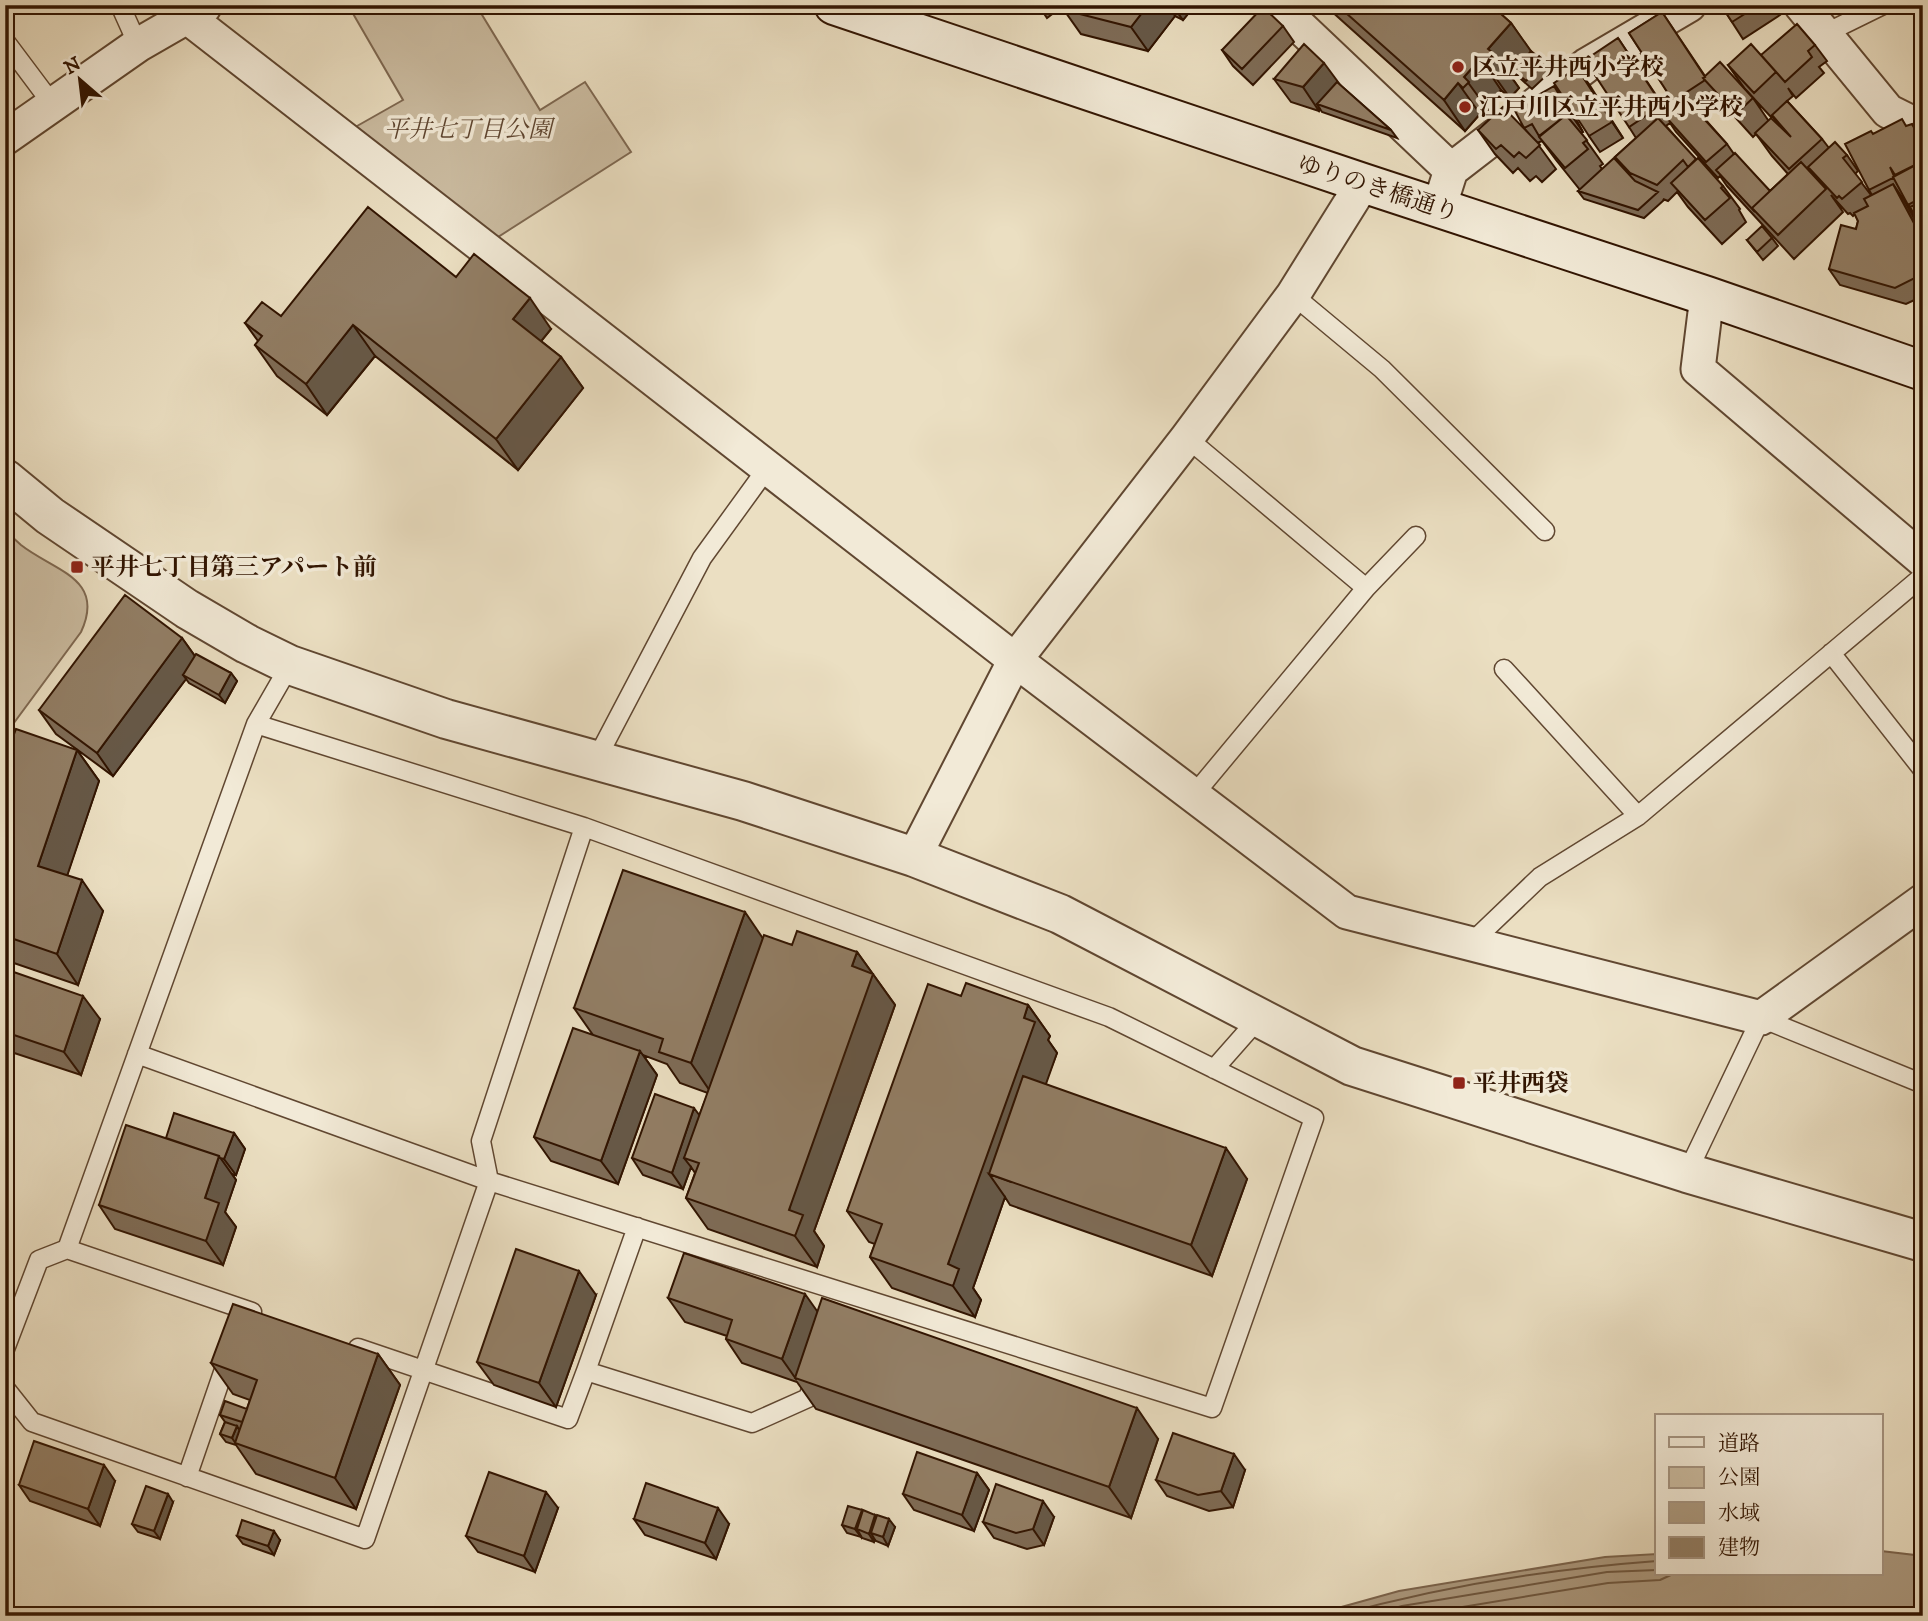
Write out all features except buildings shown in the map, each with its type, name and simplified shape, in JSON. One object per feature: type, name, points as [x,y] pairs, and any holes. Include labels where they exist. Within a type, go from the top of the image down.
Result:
[{"type":"street","name":"ゆりのき橋通り","points":[[834,5],[1707,296],[1923,371]]},
{"type":"street","points":[[1277,5],[1451,170]]},
{"type":"street","points":[[1439,207],[1451,170],[1587,65],[1689,5]]},
{"type":"street","points":[[1801,5],[1888,111],[1910,122],[1923,123]]},
{"type":"street","points":[[5,138],[138,45],[196,11],[768,467],[1192,797],[1346,912],[1760,1018],[1923,901]]},
{"type":"street","points":[[914,857],[1015,660],[1187,438],[1293,295],[1363,183]]},
{"type":"street","points":[[1707,296],[1698,369],[1923,561]]},
{"type":"street","points":[[5,479],[50,516],[187,609],[290,665],[446,719],[743,801],[914,857],[1060,914],[1352,1066],[1687,1173],[1923,1242]]},
{"type":"lane","points":[[120,5],[138,45]]},
{"type":"lane","points":[[1825,34],[1883,5]]},
{"type":"lane","points":[[5,41],[53,105]]},
{"type":"lane","points":[[1293,295],[1382,369],[1545,531]]},
{"type":"lane","points":[[1187,438],[1367,588]]},
{"type":"lane","points":[[596,760],[702,558],[768,467]]},
{"type":"lane","points":[[1192,797],[1367,588],[1416,536]]},
{"type":"lane","points":[[1471,943],[1540,877],[1638,816],[1923,576]]},
{"type":"lane","points":[[1831,653],[1923,770]]},
{"type":"lane","points":[[67,1249],[256,724],[290,665]]},
{"type":"lane","points":[[1504,669],[1638,816]]},
{"type":"lane","points":[[137,1054],[489,1181],[637,1227],[842,1299],[1212,1408],[1314,1118],[1110,1017],[584,827],[256,724]]},
{"type":"lane","points":[[5,1388],[32,1422],[365,1539],[489,1181],[481,1141],[584,827]]},
{"type":"lane","points":[[1214,1069],[1259,1018]]},
{"type":"lane","points":[[1687,1173],[1760,1018],[1923,1084]]},
{"type":"lane","points":[[347,1344],[568,1419],[637,1227]]},
{"type":"lane","points":[[5,1349],[39,1260],[67,1249],[241,1322],[271,1318]]},
{"type":"lane","points":[[187,1477],[241,1322]]},
{"type":"lane","points":[[586,1371],[752,1423],[808,1398],[821,1358]]},
{"type":"green space","name":"平井七丁目公園","points":[[348,5],[476,5],[540,110],[585,82],[631,152],[498,237],[350,130],[403,100]]},
{"type":"green space","points":[[5,529],[21,545],[73,578],[87,599],[87,614],[81,632],[5,735]]},
{"type":"water","points":[[1882,1551],[1923,1556],[1923,1616],[1309,1616],[1399,1591],[1605,1557],[1655,1554],[1655,1576],[1882,1576]]},
{"type":"place","name":"区立平井西小学校","points":[[1458,67]]},
{"type":"place","name":"江戸川区立平井西小学校","points":[[1465,107]]},
{"type":"place","name":"平井七丁目第三アパート前","points":[[77,567]]},
{"type":"place","name":"平井西袋","points":[[1459,1083]]}]
